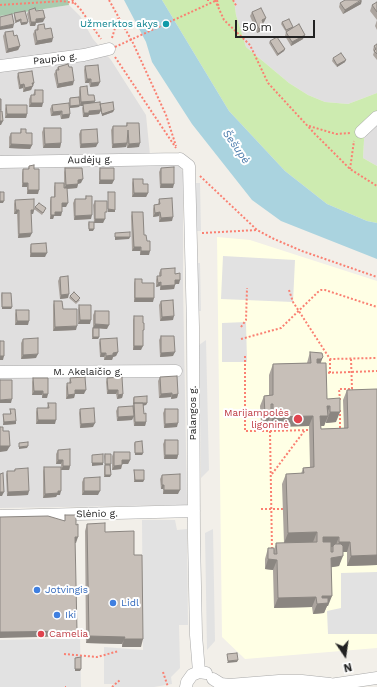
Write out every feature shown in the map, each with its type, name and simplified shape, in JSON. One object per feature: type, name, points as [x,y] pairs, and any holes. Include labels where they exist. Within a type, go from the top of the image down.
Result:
[{"type":"street","name":"Paupio g.","points":[[0,66],[84,55],[112,46]]},
{"type":"street","points":[[361,132],[377,117]]},
{"type":"street","name":"Audėjų g.","points":[[0,162],[182,158]]},
{"type":"street","name":"Palangos g.","points":[[182,158],[191,234],[196,635],[199,672]]},
{"type":"street","name":"M. Akelaičio g.","points":[[0,372],[176,371]]},
{"type":"street","name":"Slėnio g.","points":[[0,516],[194,511]]},
{"type":"street","points":[[185,685],[192,675],[199,672],[207,674],[214,683],[229,685],[279,681],[302,681],[324,686],[377,678]]},
{"type":"path","points":[[72,0],[112,46],[182,158],[257,230],[302,251],[377,277]]},
{"type":"path","points":[[109,0],[133,43],[166,116],[182,158]]},
{"type":"path","points":[[112,46],[216,0],[224,20],[250,45],[268,83],[350,169],[377,186]]},
{"type":"path","points":[[233,0],[236,7]]},
{"type":"path","points":[[0,5],[62,1],[75,4]]},
{"type":"path","points":[[112,46],[118,17]]},
{"type":"path","points":[[309,126],[336,134],[361,132]]},
{"type":"path","points":[[350,169],[354,142],[361,132]]},
{"type":"path","points":[[191,234],[257,230]]},
{"type":"path","points":[[241,327],[246,320],[247,288]]},
{"type":"path","points":[[289,290],[298,311],[330,359],[330,373]]},
{"type":"path","points":[[241,339],[281,328],[318,292],[325,290],[377,307]]},
{"type":"path","points":[[245,356],[245,431],[309,430]]},
{"type":"path","points":[[330,359],[377,358]]},
{"type":"path","points":[[340,403],[340,390],[352,389],[351,359]]},
{"type":"path","points":[[323,373],[377,371]]},
{"type":"path","points":[[340,410],[340,430]]},
{"type":"path","points":[[271,475],[305,430]]},
{"type":"path","points":[[270,431],[272,553]]},
{"type":"path","points":[[261,509],[283,509]]},
{"type":"path","points":[[64,654],[97,657],[120,651]]},
{"type":"path","points":[[163,672],[168,687]]},
{"type":"path","points":[[112,687],[120,680]]},
{"type":"shaded area","points":[[0,0],[68,0],[69,5],[0,16]]},
{"type":"shaded area","points":[[234,0],[377,0],[377,93],[348,104],[325,102],[308,95],[289,83],[246,47],[236,15]]},
{"type":"shaded area","points":[[69,5],[80,16],[93,39],[111,60],[146,115],[150,155],[175,156],[183,172],[183,286],[187,505],[0,508],[0,16]]},
{"type":"shaded area","points":[[377,112],[377,166],[363,158],[365,123]]},
{"type":"shaded area","points":[[195,183],[200,183],[201,231],[196,231]]},
{"type":"shaded area","name":"Marijampolės ligoninė","points":[[217,237],[250,240],[377,281],[377,648],[245,659],[222,637]]},
{"type":"shaded area","points":[[223,256],[295,260],[293,302],[221,299]]},
{"type":"shaded area","points":[[196,263],[200,263],[201,311],[197,311]]},
{"type":"shaded area","points":[[246,322],[247,362],[222,362],[222,323]]},
{"type":"shaded area","points":[[206,340],[209,470],[201,478],[199,345]]},
{"type":"shaded area","points":[[142,520],[175,520],[177,530],[187,529],[188,625],[179,625],[180,668],[171,677],[172,684],[154,687],[114,687],[113,684],[104,684],[104,647],[143,650]]},
{"type":"shaded area","points":[[213,529],[215,641],[207,650],[205,533]]},
{"type":"shaded area","points":[[377,572],[377,634],[328,634],[327,611],[341,608],[341,573]]},
{"type":"shaded area","points":[[80,638],[81,687],[0,687],[0,640]]},
{"type":"green space","points":[[162,0],[234,0],[236,15],[246,47],[289,83],[308,95],[325,102],[348,104],[377,93],[377,112],[365,123],[363,158],[377,166],[377,223],[367,221],[327,204],[285,171],[229,111]]},
{"type":"water","name":"Šešupė","points":[[124,0],[162,0],[229,111],[285,171],[327,204],[367,221],[377,223],[377,259],[281,221],[252,200],[192,124],[152,62],[146,42]]},
{"type":"building","points":[[345,0],[361,0],[345,10],[340,3]]},
{"type":"building","points":[[377,2],[377,12],[372,5]]},
{"type":"building","points":[[35,8],[36,11],[43,10],[45,18],[36,19],[36,22],[31,22],[29,10]]},
{"type":"building","points":[[261,8],[266,18],[262,20],[264,26],[259,29],[252,12]]},
{"type":"building","points":[[25,11],[28,22],[21,23],[21,19],[16,21],[14,13]]},
{"type":"building","points":[[12,14],[14,24],[0,27],[0,17]]},
{"type":"building","points":[[289,19],[293,27],[286,30],[282,22]]},
{"type":"building","points":[[44,24],[45,29],[51,28],[53,38],[37,41],[35,30],[38,30],[38,25]]},
{"type":"building","points":[[299,24],[305,35],[292,42],[286,32]]},
{"type":"building","points":[[13,31],[14,36],[17,35],[20,46],[8,49],[5,32]]},
{"type":"building","points":[[277,37],[285,49],[278,54],[270,41]]},
{"type":"building","points":[[377,44],[377,54],[374,51],[376,49],[374,46]]},
{"type":"building","points":[[341,53],[346,60],[337,65],[333,58]]},
{"type":"building","points":[[68,64],[69,67],[72,67],[74,81],[58,84],[56,70],[59,70],[58,67]]},
{"type":"building","points":[[98,65],[100,82],[91,83],[91,79],[87,79],[85,66]]},
{"type":"building","points":[[32,71],[33,86],[25,88],[24,84],[20,85],[18,73]]},
{"type":"building","points":[[87,86],[88,95],[94,95],[95,101],[81,102],[80,87]]},
{"type":"building","points":[[35,90],[43,90],[43,103],[31,103],[31,95],[35,95]]},
{"type":"building","points":[[79,97],[80,105],[70,106],[70,98]]},
{"type":"building","points":[[1,99],[1,110],[0,110]]},
{"type":"building","points":[[100,102],[101,110],[84,113],[83,104]]},
{"type":"building","points":[[113,102],[114,110],[102,114],[100,104]]},
{"type":"building","points":[[69,103],[70,114],[62,115],[62,111],[53,112],[52,105]]},
{"type":"building","points":[[6,105],[27,105],[27,114],[7,114]]},
{"type":"building","points":[[0,111],[2,111],[3,121],[0,121]]},
{"type":"building","points":[[127,123],[139,123],[140,143],[129,144],[128,130],[127,143],[113,144],[113,126],[127,126]]},
{"type":"building","points":[[44,128],[61,128],[61,143],[45,144]]},
{"type":"building","points":[[21,129],[26,129],[26,133],[32,133],[32,145],[11,144],[11,133],[21,133]]},
{"type":"building","points":[[97,129],[98,143],[81,144],[81,130]]},
{"type":"building","points":[[34,165],[34,169],[39,169],[39,190],[28,190],[28,183],[23,183],[23,169],[29,169],[29,166]]},
{"type":"building","points":[[174,167],[174,184],[161,184],[161,168]]},
{"type":"building","points":[[65,168],[82,168],[83,179],[78,180],[78,184],[66,185]]},
{"type":"building","points":[[100,168],[114,168],[114,180],[100,180]]},
{"type":"building","points":[[133,179],[143,179],[143,184],[148,184],[148,193],[134,193]]},
{"type":"building","points":[[55,183],[64,183],[64,188],[67,188],[68,203],[62,203],[62,212],[55,212],[55,215],[51,215],[51,197],[55,197]]},
{"type":"building","points":[[0,192],[4,192],[4,201],[0,201]]},
{"type":"building","points":[[108,192],[115,192],[115,210],[108,209]]},
{"type":"building","points":[[86,196],[92,196],[92,215],[75,216],[75,199],[86,199]]},
{"type":"building","points":[[172,198],[173,217],[161,218],[160,212],[155,213],[154,205],[160,204],[159,199]]},
{"type":"building","points":[[34,199],[34,210],[31,210],[32,233],[19,234],[19,210],[16,210],[15,200]]},
{"type":"building","points":[[95,201],[107,201],[107,212],[105,212],[105,219],[95,219]]},
{"type":"building","points":[[39,203],[46,208],[43,213],[35,207]]},
{"type":"building","points":[[132,212],[143,212],[144,235],[146,235],[147,241],[150,241],[150,251],[141,251],[141,247],[134,247]]},
{"type":"building","points":[[89,222],[94,222],[94,229],[89,229]]},
{"type":"building","points":[[130,232],[130,237],[115,237],[115,233]]},
{"type":"building","points":[[46,243],[47,253],[31,253],[31,244]]},
{"type":"building","points":[[175,268],[175,274],[180,273],[180,280],[175,280],[175,285],[161,286],[161,282],[158,283],[157,276],[161,276],[161,269]]},
{"type":"building","points":[[68,276],[69,294],[61,295],[60,277]]},
{"type":"building","points":[[135,279],[142,279],[142,283],[154,283],[154,298],[135,298]]},
{"type":"building","points":[[74,292],[80,298],[76,302],[70,296]]},
{"type":"building","points":[[2,293],[11,293],[12,307],[2,307]]},
{"type":"building","points":[[173,300],[174,316],[162,317],[161,301]]},
{"type":"building","points":[[54,301],[62,301],[63,309],[77,309],[77,326],[55,327]]},
{"type":"building","points":[[79,305],[91,305],[91,320],[80,320]]},
{"type":"building","points":[[16,310],[29,310],[29,321],[17,321]]},
{"type":"building","points":[[95,311],[109,311],[109,325],[95,324]]},
{"type":"building","points":[[134,316],[143,316],[143,346],[134,346]]},
{"type":"building","points":[[93,328],[99,328],[99,337],[93,337]]},
{"type":"building","points":[[161,336],[174,336],[175,352],[161,353]]},
{"type":"building","points":[[38,338],[38,354],[23,355],[23,339]]},
{"type":"building","points":[[117,338],[118,352],[113,353],[113,355],[106,356],[106,353],[101,353],[100,339]]},
{"type":"building","points":[[0,341],[4,341],[4,356],[0,356]]},
{"type":"building","points":[[310,352],[322,353],[323,357],[321,359],[317,359],[317,363],[326,363],[327,399],[340,398],[340,412],[330,412],[330,406],[327,406],[328,416],[320,416],[321,429],[348,428],[347,390],[377,389],[377,555],[351,556],[350,542],[339,542],[339,537],[323,537],[323,542],[331,542],[331,552],[333,552],[333,546],[335,544],[341,544],[343,546],[343,556],[331,558],[332,596],[322,596],[322,598],[328,598],[328,603],[317,604],[316,597],[278,598],[277,560],[268,559],[268,548],[274,548],[274,554],[277,554],[276,543],[317,542],[317,532],[288,533],[286,474],[304,473],[303,468],[314,467],[313,416],[273,417],[273,404],[271,404],[271,414],[267,415],[265,414],[264,396],[273,395],[273,364],[311,363]]},
{"type":"building","points":[[177,376],[178,394],[161,394],[160,377]]},
{"type":"building","points":[[85,377],[86,390],[75,390],[75,394],[68,395],[67,383],[71,383],[70,378]]},
{"type":"building","points":[[122,377],[123,394],[118,395],[118,390],[108,390],[107,378]]},
{"type":"building","points":[[33,378],[48,378],[48,394],[43,394],[43,391],[34,391]]},
{"type":"building","points":[[0,380],[12,380],[12,399],[0,400]]},
{"type":"building","points":[[147,396],[147,403],[134,403],[134,397]]},
{"type":"building","points":[[48,403],[56,403],[56,420],[38,420],[37,408],[49,408]]},
{"type":"building","points":[[134,403],[143,403],[144,414],[146,413],[146,422],[135,422]]},
{"type":"building","points":[[133,406],[134,416],[118,417],[118,407]]},
{"type":"building","points":[[94,408],[95,423],[81,424],[80,409]]},
{"type":"building","points":[[10,409],[15,409],[16,421],[4,422],[3,414],[11,414]]},
{"type":"building","points":[[165,409],[178,409],[178,423],[165,424]]},
{"type":"building","points":[[0,427],[3,427],[3,431],[9,431],[10,446],[0,446]]},
{"type":"building","points":[[165,440],[178,440],[178,455],[165,455]]},
{"type":"building","points":[[142,441],[143,453],[135,453],[135,442]]},
{"type":"building","points":[[28,442],[28,446],[19,447],[19,443]]},
{"type":"building","points":[[70,449],[70,466],[63,466],[63,460],[58,460],[58,450]]},
{"type":"building","points":[[114,452],[130,452],[130,460],[122,460],[122,465],[114,466]]},
{"type":"building","points":[[103,454],[103,463],[92,463],[92,455]]},
{"type":"building","points":[[105,454],[111,454],[111,464],[105,464]]},
{"type":"building","points":[[105,465],[110,465],[111,475],[105,475]]},
{"type":"building","points":[[44,467],[61,467],[61,491],[58,491],[58,493],[45,494]]},
{"type":"building","points":[[28,468],[29,491],[8,492],[7,471]]},
{"type":"building","points":[[134,470],[144,470],[144,480],[135,480]]},
{"type":"building","points":[[3,473],[4,492],[0,492],[0,474]]},
{"type":"building","points":[[180,474],[180,490],[164,490],[164,485],[162,485],[162,475]]},
{"type":"building","points":[[100,477],[100,491],[84,491],[84,478]]},
{"type":"building","name":"Jotvingis","points":[[65,515],[76,515],[76,525],[78,524],[78,537],[75,537],[77,631],[0,632],[0,517],[48,516],[65,521]]},
{"type":"building","name":"Lidl","points":[[105,523],[105,532],[134,531],[134,555],[142,555],[143,639],[89,636],[87,524]]},
{"type":"building","points":[[237,653],[238,660],[228,661],[227,654]]},
{"type":"building","points":[[81,657],[81,669],[75,669],[75,658]]},
{"type":"place","name":"Užmerktos akys","points":[[166,24]]},
{"type":"place","name":"Marijampolės ligoninė","points":[[298,419]]},
{"type":"place","name":"Jotvingis","points":[[37,590]]},
{"type":"place","name":"Lidl","points":[[113,603]]},
{"type":"place","name":"Iki","points":[[57,615]]},
{"type":"place","name":"Camelia","points":[[41,634]]}]
